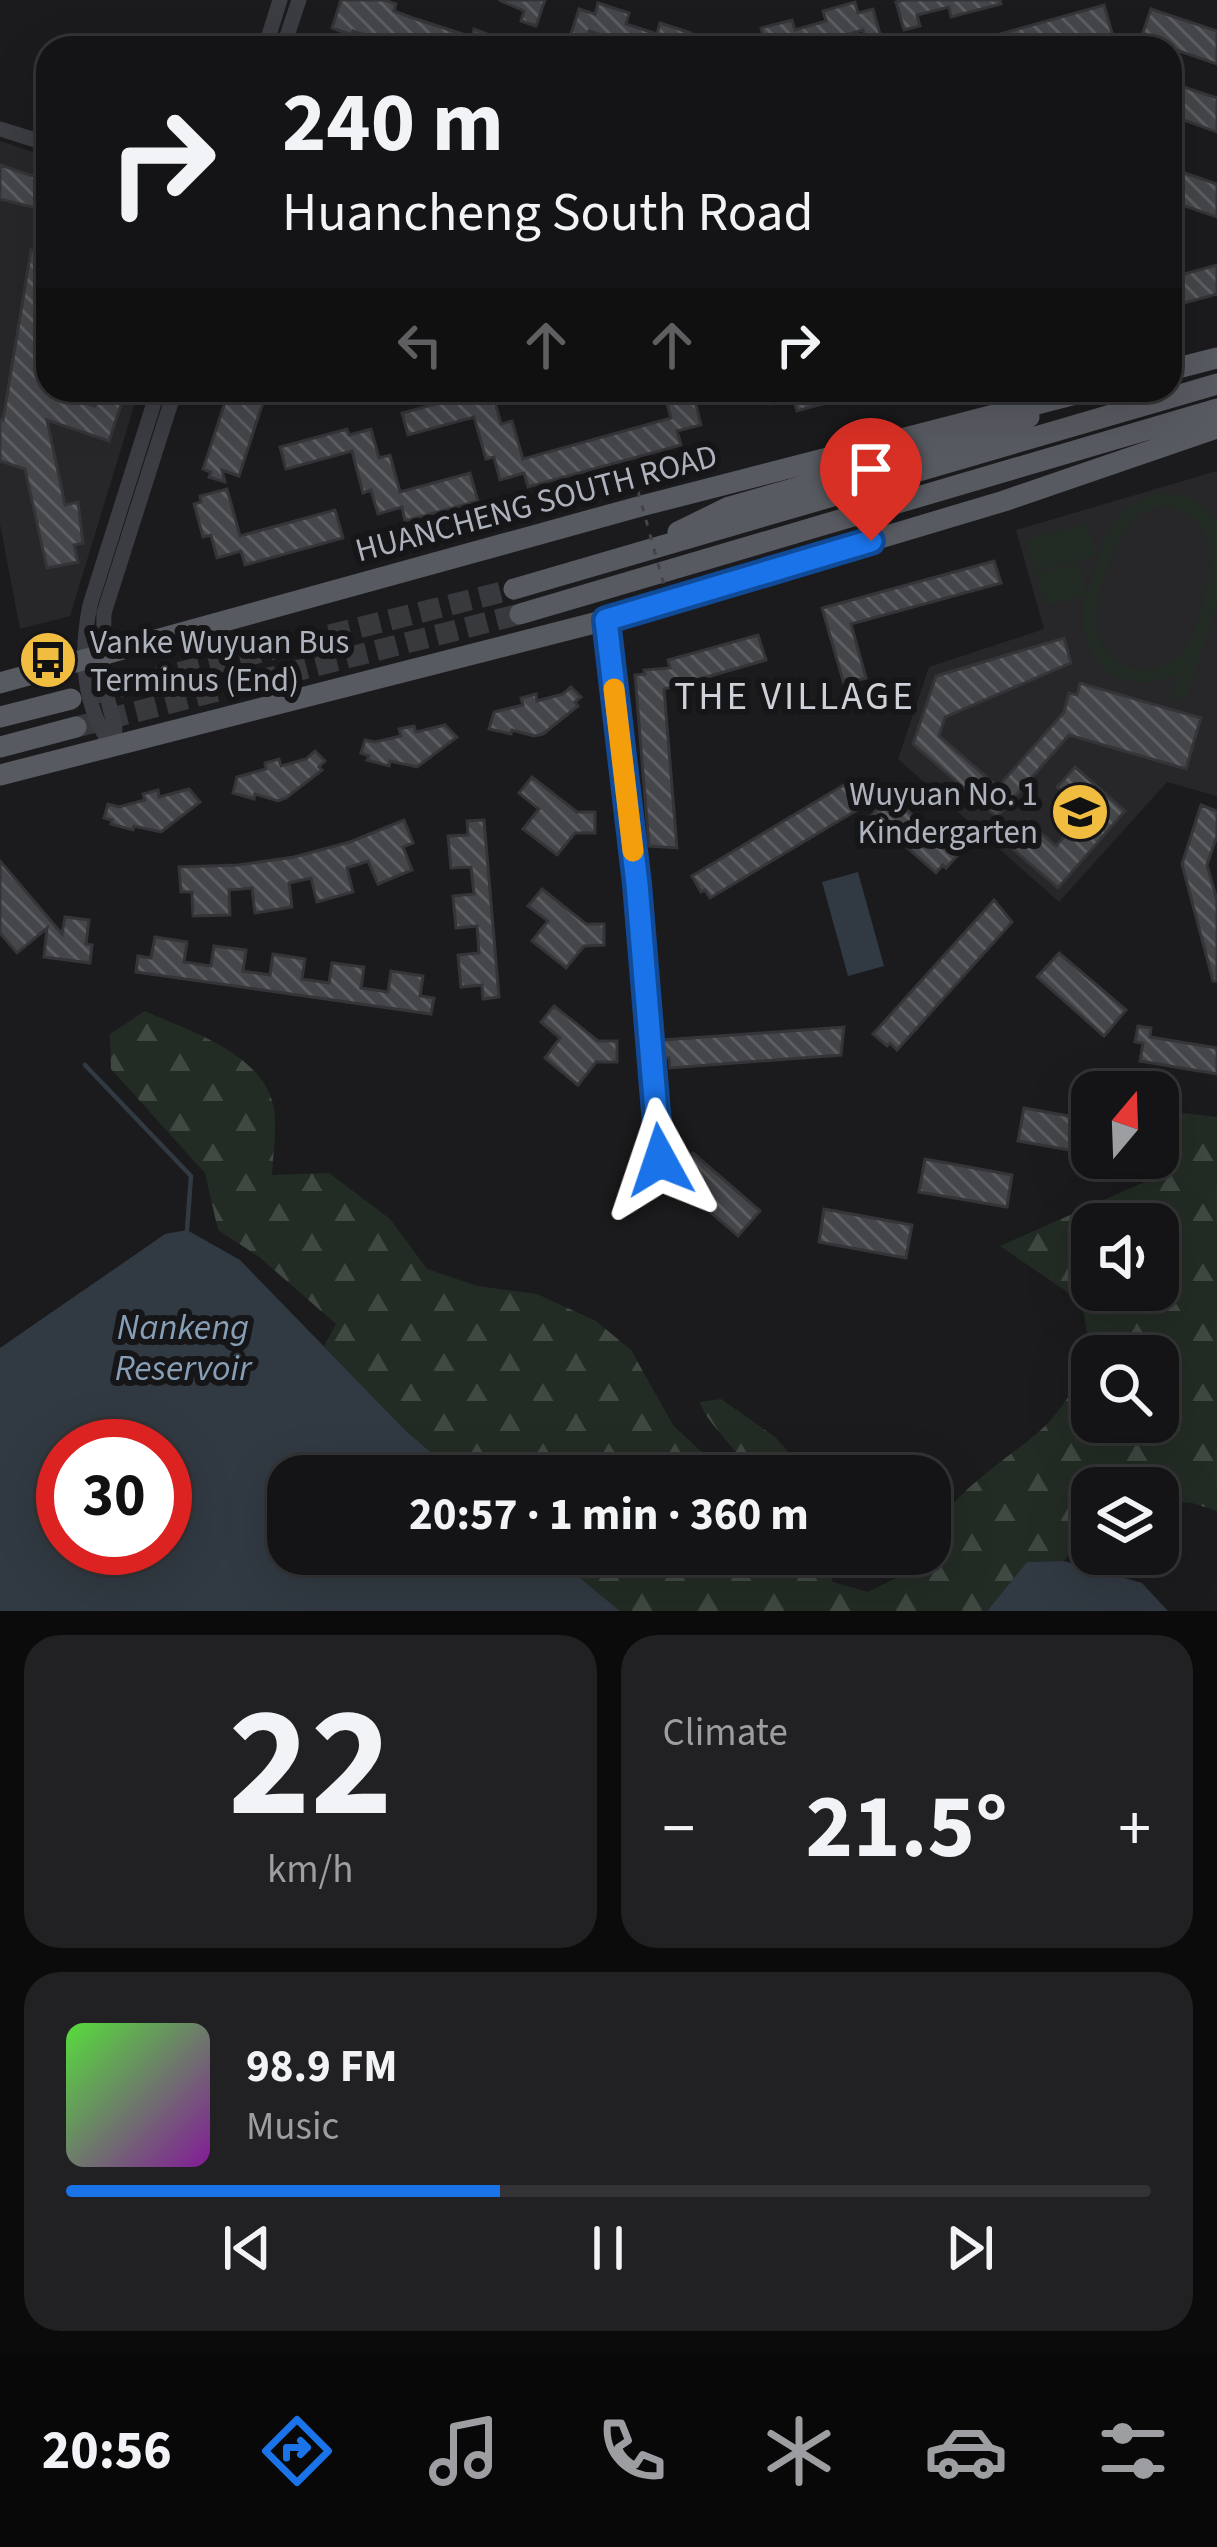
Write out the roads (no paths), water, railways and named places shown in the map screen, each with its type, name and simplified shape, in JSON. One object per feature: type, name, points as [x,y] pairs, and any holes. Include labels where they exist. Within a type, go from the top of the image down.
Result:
[{"type":"main road","points":[[1182,367],[1217,358]]},
{"type":"main road","points":[[1182,394],[1217,384]]},
{"type":"main road","name":"HUANCHENG SOUTH ROAD","points":[[0,682],[645,505],[1047,402]]},
{"type":"main road","points":[[621,559],[729,507],[994,432],[1065,402]]},
{"type":"main road","points":[[514,589],[1156,402]]},
{"type":"main road","points":[[520,614],[1217,409]]},
{"type":"main road","points":[[0,775],[606,620],[1004,501],[1217,428]]},
{"type":"main road","points":[[698,563],[1004,501]]},
{"type":"main road","points":[[0,717],[71,699]]},
{"type":"main road","points":[[0,747],[76,728]]},
{"type":"street","points":[[269,36],[280,0]]},
{"type":"street","points":[[288,36],[298,0]]},
{"type":"street","points":[[0,129],[36,140]]},
{"type":"street","points":[[114,748],[115,727],[93,658],[90,605],[154,402]]},
{"type":"street","points":[[93,658],[171,402]]},
{"type":"street","points":[[606,620],[637,884],[660,1160],[649,1192]]},
{"type":"water","points":[[858,872],[884,966],[848,976],[822,882]]},
{"type":"water","name":"Nankeng Reservoir","points":[[187,1230],[240,1260],[434,1455],[267,1455],[267,1575],[576,1575],[620,1611],[0,1611],[0,1348],[165,1234]]},
{"type":"water","points":[[1064,1561],[1071,1563],[1071,1575],[1114,1575],[1142,1583],[1168,1611],[987,1611],[1027,1562]]},
{"type":"waterway","points":[[85,1065],[191,1176],[187,1230]]},
{"type":"tunnel","points":[[89,695],[514,589]]},
{"type":"tunnel","points":[[76,727],[520,614]]},
{"type":"place","name":"Vanke Wuyuan Bus Terminus (End)","points":[[48,660]]},
{"type":"place","name":"Wuyuan No. 1 Kindergarten","points":[[1080,812]]},
{"type":"district","name":"THE VILLAGE","points":[[795,695]]}]
